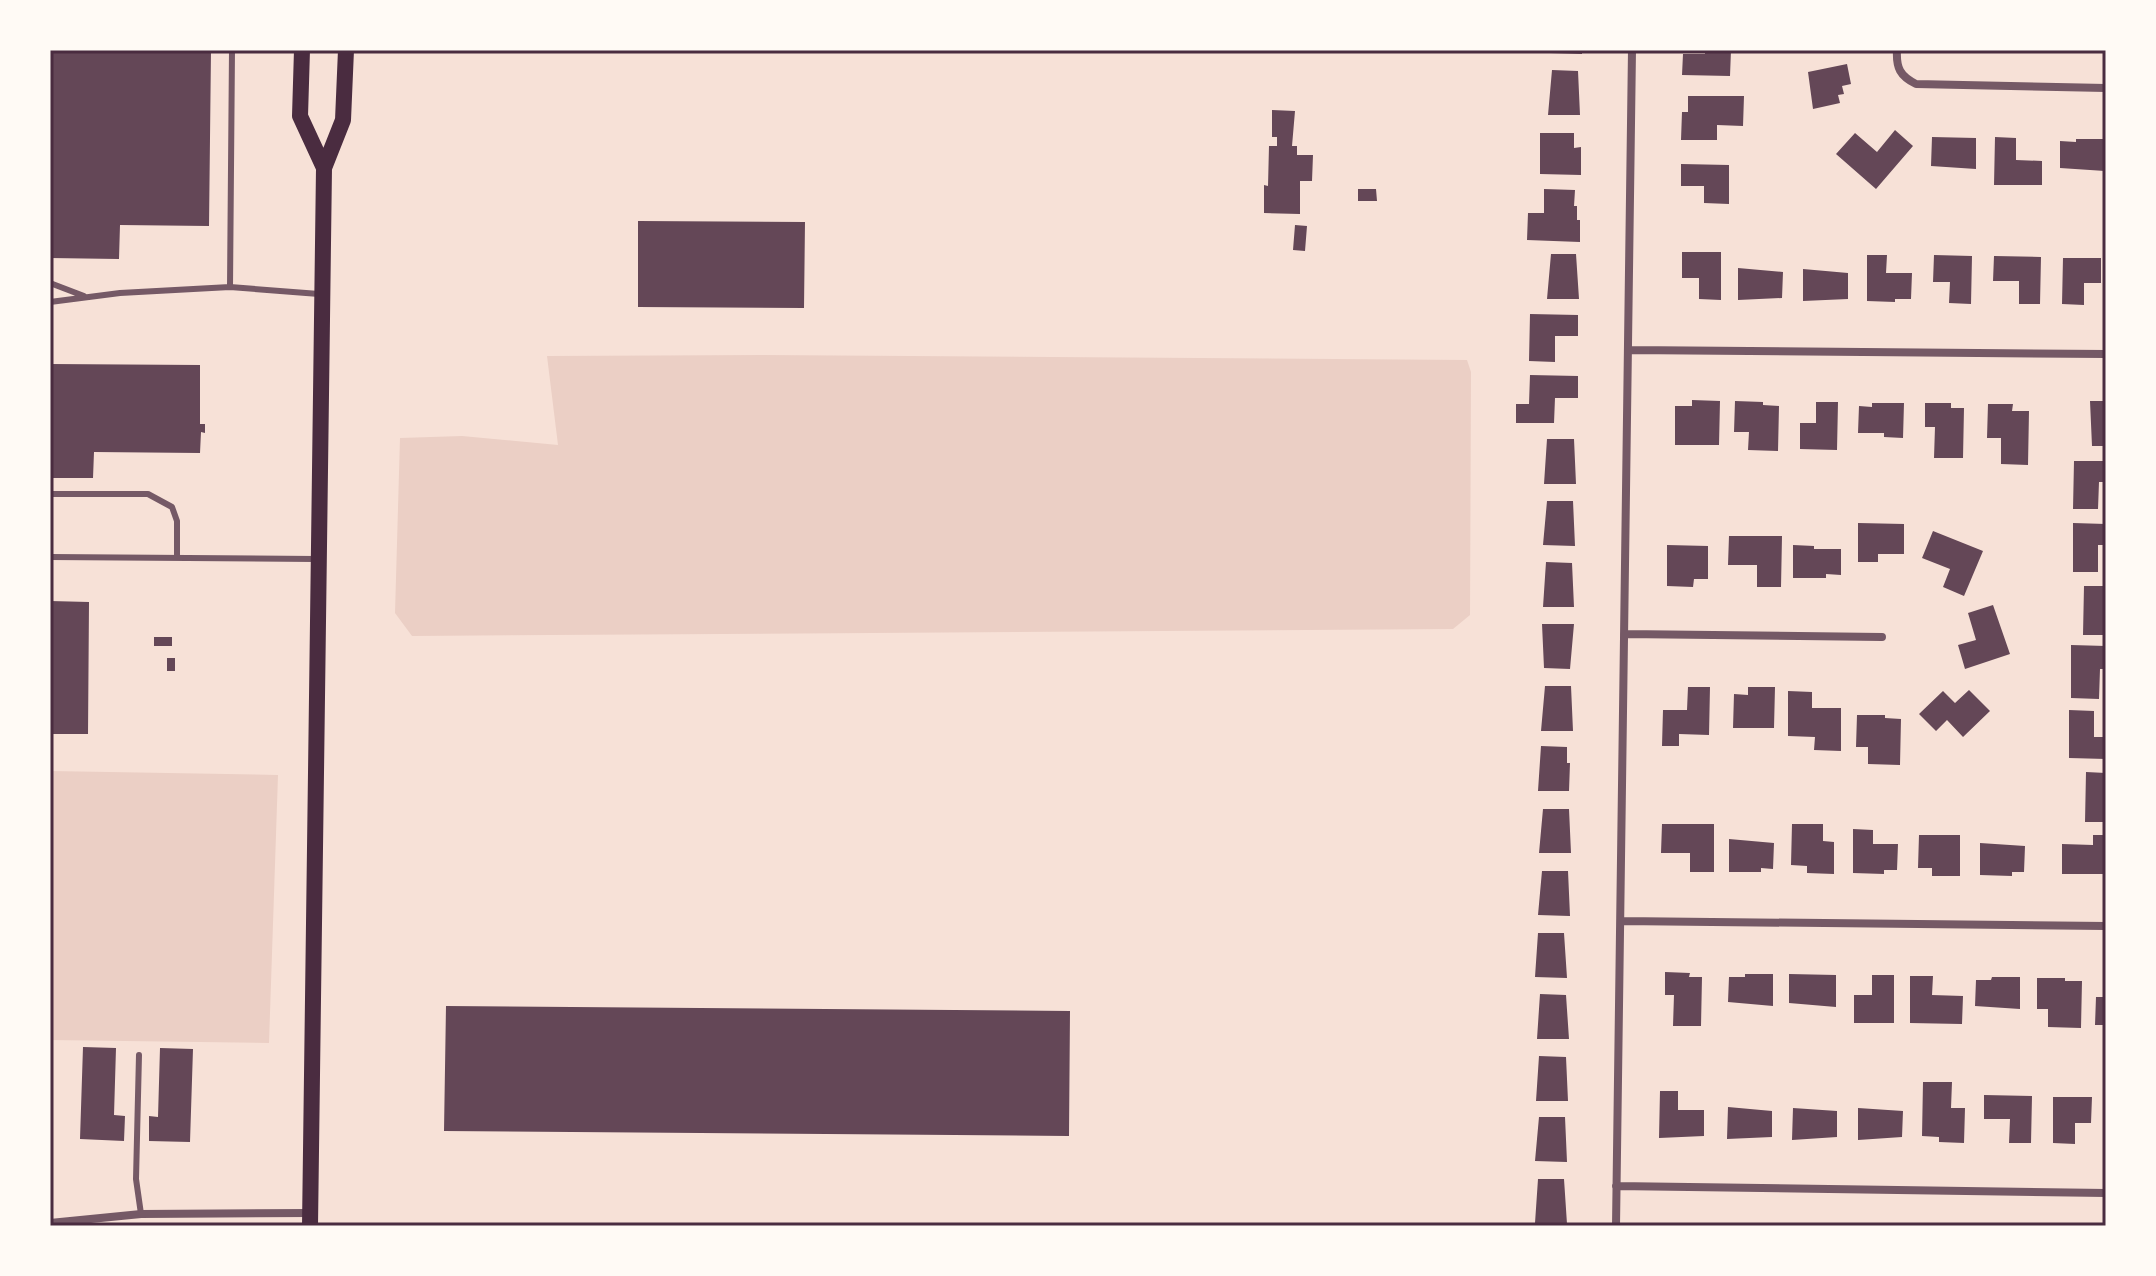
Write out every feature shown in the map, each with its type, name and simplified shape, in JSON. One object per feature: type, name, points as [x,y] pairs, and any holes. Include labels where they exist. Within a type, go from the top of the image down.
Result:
[{"type":"main road","points":[[302,50],[300,116],[324,168]]},
{"type":"main road","points":[[310,1220],[324,168],[343,120],[346,50]]},
{"type":"street","points":[[1616,1226],[1632,50]]},
{"type":"street","points":[[1897,50],[1898,68],[1903,78],[1916,84],[2106,88]]},
{"type":"street","points":[[1628,350],[2106,354]]},
{"type":"street","points":[[1624,634],[1882,637]]},
{"type":"street","points":[[1621,921],[2106,926]]},
{"type":"street","points":[[1616,1186],[2106,1193]]},
{"type":"street","points":[[50,1223],[141,1214],[310,1220]]},
{"type":"street","points":[[141,1214],[141,1226]]},
{"type":"lane","points":[[230,287],[232,50]]},
{"type":"lane","points":[[50,283],[87,298]]},
{"type":"lane","points":[[50,302],[230,287],[322,295]]},
{"type":"lane","points":[[50,494],[148,494],[172,507],[177,521],[177,558]]},
{"type":"lane","points":[[50,557],[319,560]]},
{"type":"lane","points":[[139,1055],[136,1179],[141,1214]]},
{"type":"shaded area","points":[[547,356],[1467,360],[1471,372],[1470,615],[1453,629],[412,636],[395,613],[400,438],[462,436],[558,445]]},
{"type":"shaded area","points":[[50,771],[278,775],[269,1043],[50,1040]]},
{"type":"building","points":[[50,50],[211,50],[209,226],[120,225],[119,259],[50,258]]},
{"type":"building","points":[[1550,50],[1582,50],[1582,54],[1550,53]]},
{"type":"building","points":[[1705,50],[1731,50],[1730,76],[1682,75],[1683,54],[1705,54]]},
{"type":"building","points":[[1847,64],[1851,84],[1842,86],[1844,94],[1838,95],[1840,103],[1813,109],[1808,72]]},
{"type":"building","points":[[1552,70],[1578,71],[1580,115],[1548,115]]},
{"type":"building","points":[[1688,96],[1744,96],[1743,126],[1717,125],[1717,140],[1681,140],[1682,112],[1688,112]]},
{"type":"building","points":[[1272,110],[1295,111],[1292,146],[1297,146],[1297,155],[1313,155],[1312,181],[1300,181],[1300,214],[1264,213],[1269,146],[1277,146],[1277,137],[1272,137]]},
{"type":"building","points":[[1895,130],[1913,146],[1876,189],[1836,154],[1855,133],[1877,152]]},
{"type":"building","points":[[1540,133],[1574,133],[1574,148],[1581,147],[1581,175],[1540,174]]},
{"type":"building","points":[[1932,137],[1976,138],[1976,169],[1931,166]]},
{"type":"building","points":[[1995,137],[2016,138],[2016,160],[2042,161],[2042,185],[1994,185]]},
{"type":"building","points":[[2076,139],[2105,139],[2105,171],[2060,168],[2060,141],[2076,142]]},
{"type":"building","points":[[1681,164],[1729,165],[1729,204],[1704,203],[1704,186],[1681,186]]},
{"type":"building","points":[[1358,189],[1376,189],[1377,201],[1358,201]]},
{"type":"building","points":[[1544,189],[1575,190],[1574,206],[1577,206],[1577,220],[1580,220],[1580,242],[1527,240],[1528,213],[1544,213]]},
{"type":"building","points":[[638,221],[805,222],[804,308],[638,307]]},
{"type":"building","points":[[1295,225],[1307,226],[1305,251],[1293,250]]},
{"type":"building","points":[[1682,252],[1721,252],[1721,300],[1699,299],[1699,278],[1682,278]]},
{"type":"building","points":[[1551,254],[1576,254],[1579,299],[1547,299]]},
{"type":"building","points":[[1867,255],[1887,255],[1886,273],[1912,273],[1911,299],[1867,301]]},
{"type":"building","points":[[1934,255],[1972,256],[1971,304],[1949,303],[1950,282],[1933,282]]},
{"type":"building","points":[[1994,256],[2041,257],[2040,304],[2019,304],[2019,281],[1993,281]]},
{"type":"building","points":[[2063,258],[2101,258],[2101,283],[2084,283],[2084,305],[2062,304]]},
{"type":"building","points":[[1738,268],[1783,272],[1782,298],[1738,300]]},
{"type":"building","points":[[1803,269],[1848,273],[1848,299],[1803,301]]},
{"type":"building","points":[[1530,314],[1578,315],[1578,336],[1555,336],[1555,362],[1529,361]]},
{"type":"building","points":[[50,364],[200,365],[200,424],[205,424],[205,433],[201,432],[200,453],[94,452],[93,478],[50,478]]},
{"type":"building","points":[[1530,375],[1578,376],[1578,398],[1555,398],[1554,423],[1516,423],[1516,404],[1529,404]]},
{"type":"building","points":[[1692,400],[1720,401],[1719,445],[1675,445],[1675,406],[1692,406]]},
{"type":"building","points":[[1735,401],[1779,406],[1778,451],[1748,450],[1749,432],[1734,432]]},
{"type":"building","points":[[2090,401],[2106,401],[2106,446],[2092,446]]},
{"type":"building","points":[[1816,402],[1838,402],[1837,450],[1800,449],[1800,423],[1816,423]]},
{"type":"building","points":[[1872,403],[1904,403],[1903,438],[1884,437],[1884,433],[1858,433],[1859,406],[1872,407]]},
{"type":"building","points":[[1925,403],[1951,403],[1951,408],[1964,408],[1963,458],[1934,458],[1935,427],[1925,427]]},
{"type":"building","points":[[1988,404],[2013,404],[2012,411],[2029,411],[2028,465],[2001,464],[2001,438],[1987,438]]},
{"type":"building","points":[[1547,439],[1574,439],[1576,484],[1544,484]]},
{"type":"building","points":[[2074,461],[2106,461],[2106,482],[2099,482],[2098,509],[2073,509]]},
{"type":"building","points":[[1547,501],[1573,501],[1575,546],[1543,545]]},
{"type":"building","points":[[1858,523],[1904,524],[1904,554],[1878,554],[1878,562],[1858,562]]},
{"type":"building","points":[[2073,523],[2106,524],[2106,545],[2098,545],[2098,572],[2073,572]]},
{"type":"building","points":[[1933,531],[1983,551],[1964,596],[1943,587],[1950,569],[1922,558]]},
{"type":"building","points":[[1729,536],[1782,536],[1781,587],[1757,587],[1757,565],[1728,565]]},
{"type":"building","points":[[1667,545],[1708,546],[1708,579],[1694,579],[1693,587],[1667,586]]},
{"type":"building","points":[[1793,545],[1841,549],[1841,575],[1793,578]]},
{"type":"building","points":[[1546,562],[1572,563],[1574,607],[1543,607]]},
{"type":"building","points":[[2084,586],[2106,586],[2106,635],[2083,635]]},
{"type":"building","points":[[50,601],[89,602],[88,734],[50,734]]},
{"type":"building","points":[[1993,605],[2010,654],[1965,669],[1958,645],[1976,640],[1968,613]]},
{"type":"building","points":[[1542,624],[1574,624],[1570,669],[1544,668]]},
{"type":"building","points":[[154,637],[172,637],[172,646],[154,646]]},
{"type":"building","points":[[2071,645],[2106,646],[2106,669],[2100,669],[2099,699],[2071,698]]},
{"type":"building","points":[[167,658],[175,658],[175,671],[167,671]]},
{"type":"building","points":[[1545,686],[1571,686],[1573,731],[1541,731]]},
{"type":"building","points":[[1688,687],[1710,687],[1709,735],[1679,734],[1679,746],[1662,746],[1663,710],[1687,710]]},
{"type":"building","points":[[1748,687],[1775,687],[1774,728],[1733,728],[1734,694],[1748,695]]},
{"type":"building","points":[[1969,690],[1990,711],[1963,737],[1947,720],[1936,731],[1919,714],[1943,691],[1955,703]]},
{"type":"building","points":[[1788,691],[1812,692],[1812,708],[1841,708],[1841,751],[1814,750],[1815,737],[1788,736]]},
{"type":"building","points":[[2069,710],[2094,711],[2094,737],[2106,737],[2106,759],[2069,758]]},
{"type":"building","points":[[1857,715],[1885,715],[1885,718],[1901,719],[1900,765],[1868,764],[1868,747],[1856,747]]},
{"type":"building","points":[[1541,746],[1567,747],[1569,791],[1538,791]]},
{"type":"building","points":[[2086,772],[2106,773],[2106,822],[2085,822]]},
{"type":"building","points":[[1543,809],[1569,809],[1571,853],[1539,853]]},
{"type":"building","points":[[1662,824],[1714,824],[1714,872],[1690,872],[1690,853],[1661,853]]},
{"type":"building","points":[[1792,824],[1823,824],[1823,841],[1834,842],[1834,874],[1807,873],[1807,866],[1791,865]]},
{"type":"building","points":[[1853,829],[1873,830],[1873,844],[1898,844],[1897,870],[1884,870],[1884,874],[1853,873]]},
{"type":"building","points":[[1919,835],[1960,835],[1960,876],[1932,876],[1932,868],[1918,868]]},
{"type":"building","points":[[2093,835],[2106,835],[2106,874],[2062,874],[2062,844],[2093,845]]},
{"type":"building","points":[[1729,839],[1774,843],[1773,869],[1729,872]]},
{"type":"building","points":[[1980,843],[2025,846],[2024,872],[2012,872],[2012,876],[1980,875]]},
{"type":"building","points":[[1542,871],[1568,871],[1570,916],[1538,915]]},
{"type":"building","points":[[1538,933],[1564,933],[1567,978],[1535,977]]},
{"type":"building","points":[[1665,972],[1702,977],[1701,1026],[1673,1026],[1674,995],[1665,995]]},
{"type":"building","points":[[1745,974],[1773,974],[1773,1006],[1728,1002],[1729,977],[1745,977]]},
{"type":"building","points":[[1789,974],[1836,975],[1836,1007],[1789,1003]]},
{"type":"building","points":[[1872,975],[1894,975],[1894,1023],[1854,1023],[1854,995],[1872,995]]},
{"type":"building","points":[[1910,976],[1933,976],[1932,995],[1963,996],[1962,1024],[1910,1023]]},
{"type":"building","points":[[1992,977],[2020,977],[2020,1009],[1975,1006],[1976,980],[1991,980]]},
{"type":"building","points":[[2037,978],[2082,981],[2081,1028],[2048,1027],[2048,1009],[2037,1009]]},
{"type":"building","points":[[1540,994],[1566,995],[1569,1039],[1537,1039]]},
{"type":"building","points":[[2096,997],[2106,997],[2106,1025],[2095,1025]]},
{"type":"building","points":[[446,1006],[1070,1011],[1069,1136],[444,1131]]},
{"type":"building","points":[[83,1047],[116,1048],[114,1115],[125,1116],[124,1141],[80,1139]]},
{"type":"building","points":[[160,1048],[193,1049],[190,1142],[149,1141],[149,1116],[158,1117]]},
{"type":"building","points":[[1539,1056],[1566,1057],[1568,1101],[1536,1101]]},
{"type":"building","points":[[1923,1082],[1952,1082],[1951,1108],[1965,1108],[1964,1143],[1939,1142],[1939,1137],[1922,1136]]},
{"type":"building","points":[[1660,1091],[1678,1091],[1678,1110],[1704,1110],[1704,1136],[1659,1138]]},
{"type":"building","points":[[1984,1095],[2032,1096],[2031,1143],[2009,1143],[2010,1119],[1984,1119]]},
{"type":"building","points":[[2053,1097],[2092,1097],[2091,1123],[2075,1123],[2075,1144],[2053,1143]]},
{"type":"building","points":[[1728,1107],[1772,1111],[1772,1137],[1727,1139]]},
{"type":"building","points":[[1793,1108],[1837,1111],[1837,1137],[1792,1140]]},
{"type":"building","points":[[1858,1108],[1903,1111],[1902,1137],[1858,1140]]},
{"type":"building","points":[[1539,1117],[1565,1117],[1567,1162],[1535,1161]]},
{"type":"building","points":[[1538,1179],[1564,1179],[1567,1224],[1535,1223]]}]
